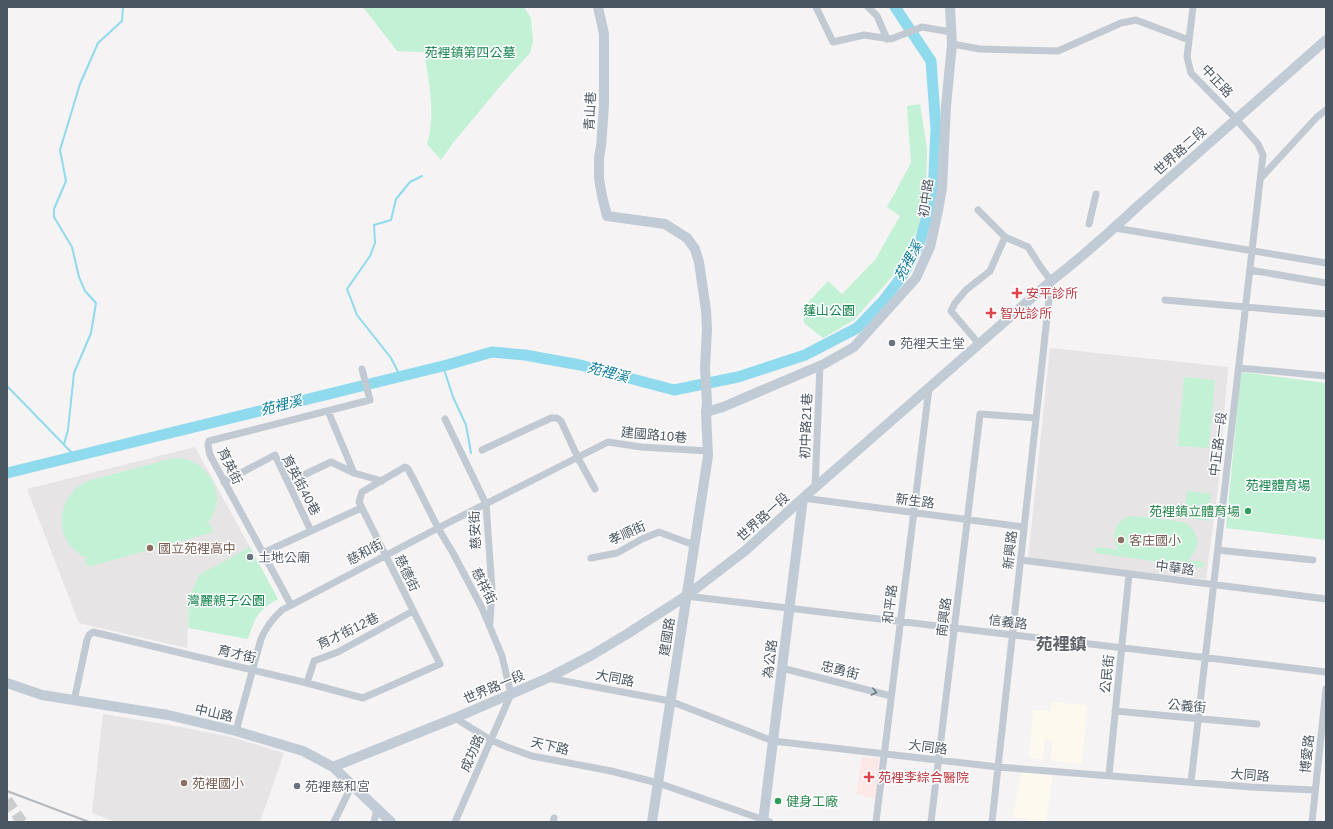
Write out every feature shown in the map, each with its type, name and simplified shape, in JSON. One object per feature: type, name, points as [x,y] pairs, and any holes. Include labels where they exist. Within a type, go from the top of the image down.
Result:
[{"type":"street","name":"青山巷","points":[[598,7],[604,34],[604,105],[599,156],[599,179],[607,216]]},
{"type":"street","points":[[816,7],[833,42],[864,35],[889,39],[922,27],[951,32]]},
{"type":"street","points":[[868,7],[877,16],[889,39]]},
{"type":"street","name":"初中路","points":[[706,407],[723,407],[820,365],[854,347],[916,278],[930,247],[942,188],[946,106],[952,44],[950,7]]},
{"type":"street","name":"中正路","points":[[1193,7],[1187,57],[1191,73],[1236,118]]},
{"type":"street","points":[[952,44],[980,50],[1058,51],[1121,23],[1136,20],[1189,40]]},
{"type":"street","name":"世界路二段","points":[[1051,280],[1115,228],[1236,118],[1326,40]]},
{"type":"street","points":[[1260,178],[1326,110]]},
{"type":"street","name":"中正路一段","points":[[1191,782],[1263,155],[1258,144],[1236,118]]},
{"type":"street","points":[[1089,224],[1096,194]]},
{"type":"street","points":[[978,210],[1004,237],[1028,247],[1051,280]]},
{"type":"street","name":"建國路","points":[[607,216],[665,224],[687,238],[695,248],[699,262],[706,310],[707,329],[705,368],[708,454],[652,822]]},
{"type":"street","points":[[1115,228],[1326,263]]},
{"type":"street","points":[[979,344],[952,310],[955,303],[966,290],[990,271],[1004,237]]},
{"type":"street","points":[[1250,270],[1326,283]]},
{"type":"street","name":"世界路一段","points":[[455,718],[548,678],[592,655],[622,638],[686,596],[746,550],[1051,280]]},
{"type":"street","name":"新興路","points":[[992,822],[1051,280]]},
{"type":"street","points":[[1165,300],[1326,314]]},
{"type":"street","name":"初中路21巷","points":[[815,488],[820,365]]},
{"type":"street","points":[[1239,368],[1326,376]]},
{"type":"street","name":"育英街","points":[[291,605],[224,482],[210,455],[208,445],[210,441],[370,400],[362,369]]},
{"type":"street","name":"和平路","points":[[876,822],[929,388]]},
{"type":"street","points":[[328,411],[354,473]]},
{"type":"street","name":"南興路","points":[[931,822],[980,414],[1036,418]]},
{"type":"street","points":[[482,450],[551,418],[557,418],[561,421],[578,458],[595,489]]},
{"type":"street","name":"慈安街","points":[[445,419],[486,504],[492,589],[490,625]]},
{"type":"street","name":"建國路10巷","points":[[578,458],[608,442],[708,454]]},
{"type":"street","name":"育英街40巷","points":[[224,482],[275,455],[311,531]]},
{"type":"street","name":"慈和街","points":[[236,731],[261,639],[266,628],[275,616],[291,605],[385,555],[578,458]]},
{"type":"street","points":[[288,482],[331,462],[354,473],[382,481]]},
{"type":"street","name":"慈祥街","points":[[382,481],[405,467],[408,469],[490,625],[502,656],[511,694]]},
{"type":"street","points":[[263,553],[361,508],[359,502],[362,492],[382,481]]},
{"type":"street","name":"新生路","points":[[803,498],[1024,527]]},
{"type":"street","name":"為公路","points":[[766,821],[773,741],[803,498]]},
{"type":"street","name":"慈德街","points":[[361,508],[440,664]]},
{"type":"street","name":"孝順街","points":[[591,558],[617,553],[642,539],[659,532],[694,545]]},
{"type":"street","points":[[1218,550],[1313,560]]},
{"type":"street","name":"中華路","points":[[1021,560],[1326,599]]},
{"type":"street","name":"公民街","points":[[1109,775],[1129,574]]},
{"type":"street","name":"信義路","points":[[686,596],[1326,672]]},
{"type":"street","name":"育才街12巷","points":[[307,683],[314,661],[338,652],[413,611]]},
{"type":"street","name":"育才街","points":[[74,701],[86,640],[93,632],[307,683],[363,698],[440,664]]},
{"type":"street","name":"忠勇街","points":[[782,668],[891,696]]},
{"type":"street","name":"大同路","points":[[548,678],[670,701],[773,741],[998,767],[1251,787],[1315,790]]},
{"type":"street","name":"中山路","points":[[7,683],[42,695],[168,715],[236,731],[303,751],[333,767],[391,822]]},
{"type":"street","name":"博愛路","points":[[1312,822],[1326,689]]},
{"type":"street","name":"成功路","points":[[455,822],[511,694]]},
{"type":"street","name":"公義街","points":[[1116,711],[1257,724]]},
{"type":"street","points":[[333,767],[455,718]]},
{"type":"street","name":"天下路","points":[[455,718],[491,740],[532,756],[611,771],[658,783],[766,821]]},
{"type":"street","points":[[334,822],[352,785]]},
{"type":"street","points":[[374,822],[377,809]]},
{"type":"shaded area","points":[[1050,348],[1228,367],[1218,489],[1206,579],[1028,559]]},
{"type":"shaded area","name":"國立苑裡高中","points":[[195,447],[251,549],[189,598],[187,648],[79,623],[27,489]]},
{"type":"shaded area","points":[[1052,702],[1087,705],[1082,764],[1051,761],[1052,740],[1045,739],[1043,760],[1029,758],[1033,710],[1051,711]]},
{"type":"shaded area","name":"苑裡國小","points":[[103,714],[231,737],[284,753],[260,822],[116,822],[92,813]]},
{"type":"shaded area","name":"苑裡李綜合醫院","points":[[862,757],[880,759],[876,799],[856,794]]},
{"type":"shaded area","points":[[1022,772],[1053,774],[1046,822],[1028,822],[1028,819],[1012,817]]},
{"type":"green space","name":"苑裡鎮第四公墓","points":[[363,7],[524,7],[531,18],[533,41],[530,53],[502,84],[453,143],[441,160],[427,144],[430,133],[431,98],[424,52],[397,51]]},
{"type":"green space","name":"蓬山公園","points":[[920,104],[927,149],[926,198],[921,222],[898,270],[854,320],[823,338],[804,323],[802,309],[828,281],[842,294],[875,260],[900,216],[887,207],[911,163],[907,106]]},
{"type":"green space","name":"苑裡體育場","points":[[1241,372],[1326,383],[1326,540],[1226,528]]},
{"type":"green space","points":[[1184,377],[1215,380],[1209,448],[1178,446]]},
{"type":"green space","points":[[178,458],[190,461],[200,466],[208,474],[213,483],[216,493],[216,504],[213,515],[206,525],[210,524],[213,532],[88,567],[85,559],[88,558],[79,554],[72,547],[66,539],[63,530],[63,512],[66,502],[73,492],[85,482],[91,480]]},
{"type":"green space","points":[[1187,491],[1211,494],[1208,521],[1184,517]]},
{"type":"green space","points":[[1131,516],[1169,520],[1187,524],[1194,531],[1197,538],[1197,546],[1195,551],[1188,560],[1204,562],[1203,568],[1095,553],[1096,547],[1118,550],[1115,540],[1116,530],[1121,521]]},
{"type":"green space","name":"灣麗親子公園","points":[[250,547],[278,599],[266,607],[258,615],[248,639],[188,628],[189,598],[199,575]]},
{"type":"waterway","points":[[64,444],[68,430],[74,373],[91,333],[96,303],[85,291],[79,277],[72,247],[54,217],[54,209],[66,181],[60,150],[80,84],[98,43],[122,21],[123,7]]},
{"type":"waterway","name":"苑裡溪","points":[[7,473],[447,365],[492,352],[525,355],[580,365],[674,390],[738,377],[805,355],[857,328],[883,301],[903,275],[919,245],[933,195],[936,129],[931,61],[895,7]]},
{"type":"waterway","points":[[400,376],[391,358],[357,315],[347,289],[370,256],[375,243],[374,225],[391,220],[396,199],[410,182],[422,176]]},
{"type":"waterway","points":[[443,366],[453,397],[466,425],[471,453]]},
{"type":"waterway","points":[[7,386],[75,456]]},
{"type":"tunnel","points":[[7,800],[22,822]]},
{"type":"railway","points":[[7,791],[89,822]]},
{"type":"place","name":"安平診所","points":[[1017,293]]},
{"type":"place","name":"智光診所","points":[[991,313]]},
{"type":"place","name":"苑裡天主堂","points":[[892,343]]},
{"type":"place","name":"苑裡鎮立體育場","points":[[1248,511]]},
{"type":"place","name":"客庄國小","points":[[1121,540]]},
{"type":"place","name":"國立苑裡高中","points":[[150,548]]},
{"type":"place","name":"土地公廟","points":[[250,557]]},
{"type":"place","name":"苑裡李綜合醫院","points":[[869,777]]},
{"type":"place","name":"苑裡國小","points":[[184,783]]},
{"type":"place","name":"苑裡慈和宮","points":[[297,786]]},
{"type":"place","name":"健身工廠","points":[[778,801]]},
{"type":"district","name":"苑裡鎮","points":[[1061,644]]}]
